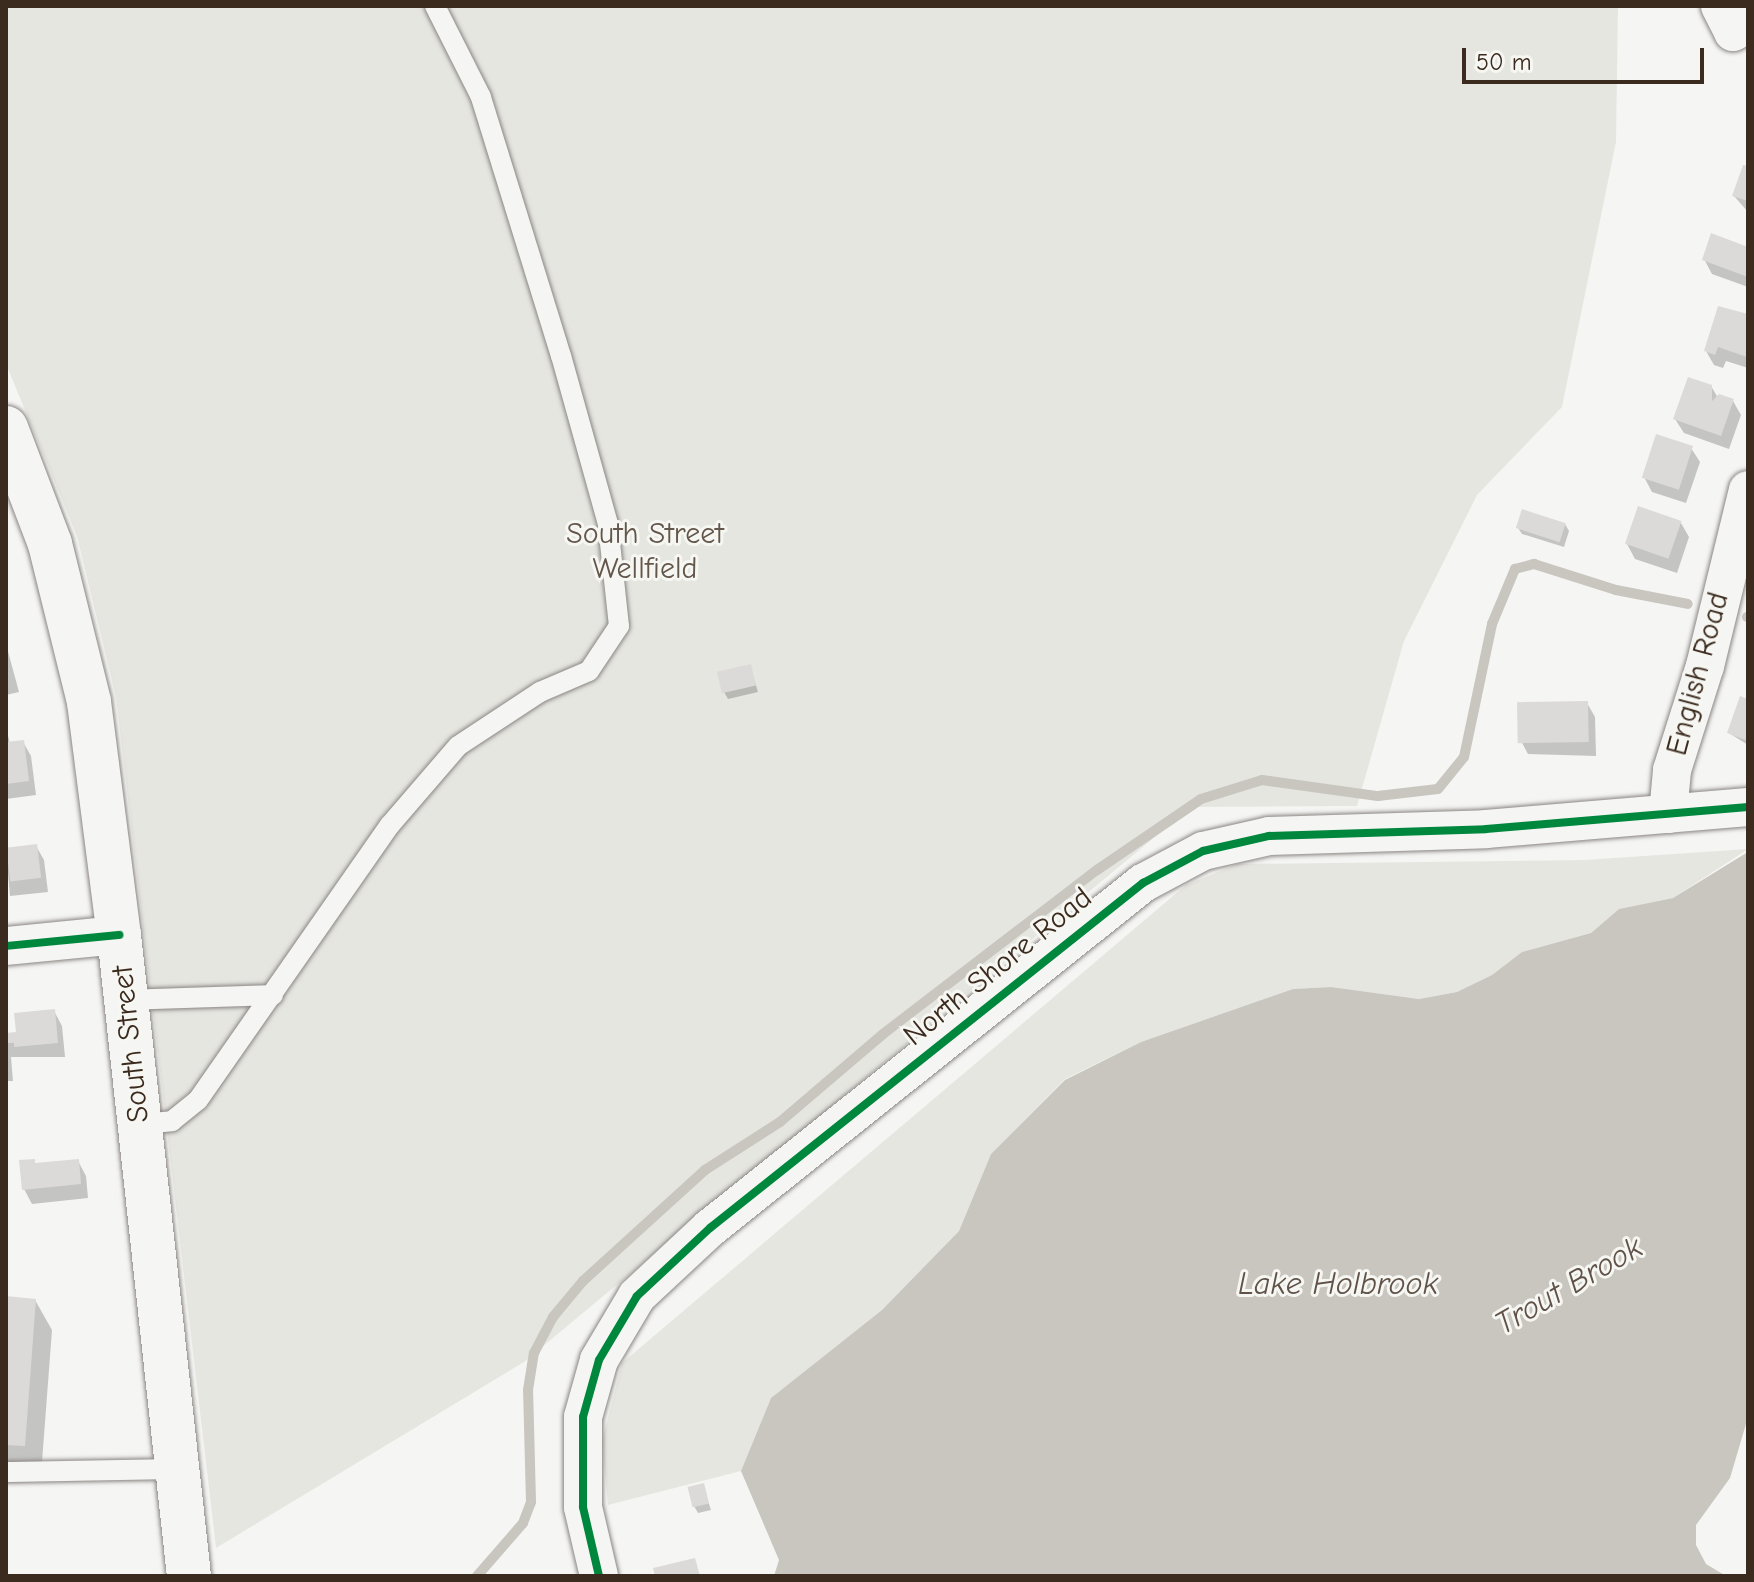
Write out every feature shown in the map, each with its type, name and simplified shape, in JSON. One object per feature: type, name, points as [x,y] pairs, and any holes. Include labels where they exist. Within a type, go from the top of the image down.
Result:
[{"type":"main road","name":"South Street","points":[[6,428],[50,544],[82,665],[119,935],[189,1576]]},
{"type":"street","points":[[1720,6],[1733,32],[1748,24]]},
{"type":"street","name":"English Road","points":[[1668,814],[1672,770],[1705,666],[1748,490]]},
{"type":"street","name":"North Shore Road","points":[[599,1576],[583,1507],[583,1417],[599,1360],[637,1296],[710,1228],[1132,891],[1203,851],[1258,838],[1486,829],[1748,807]]},
{"type":"street","points":[[6,946],[119,935]]},
{"type":"lane","points":[[140,1124],[172,1121],[188,1112],[390,825],[458,746],[540,692],[589,671],[619,626],[608,524],[561,356],[481,97],[435,6]]},
{"type":"lane","points":[[126,1000],[273,995]]},
{"type":"lane","points":[[6,1472],[179,1469]]},
{"type":"green space","name":"South Street Wellfield","points":[[6,6],[1618,6],[1616,142],[1562,407],[1477,495],[1404,641],[1357,806],[1191,807],[524,1362],[216,1548],[116,697],[77,536],[6,364]]},
{"type":"green space","points":[[1748,849],[1673,898],[1619,909],[1591,933],[1522,952],[1492,975],[1457,992],[1419,999],[1331,987],[1293,989],[1141,1042],[1065,1079],[991,1154],[959,1231],[882,1310],[771,1398],[741,1471],[608,1505],[602,1441],[622,1363],[1186,885],[1238,864],[1584,860]]},
{"type":"water","name":"Lake Holbrook","points":[[1748,852],[1748,1417],[1730,1478],[1696,1525],[1696,1545],[1706,1564],[1726,1576],[774,1576],[779,1560],[741,1471],[771,1398],[882,1310],[959,1231],[991,1154],[1065,1080],[1141,1042],[1293,989],[1331,987],[1419,999],[1457,992],[1492,975],[1522,952],[1591,933],[1619,909],[1673,898]]},
{"type":"building","points":[[1743,165],[1748,166],[1748,201],[1732,196]]},
{"type":"building","points":[[1711,233],[1748,247],[1748,277],[1702,260]]},
{"type":"building","points":[[1718,306],[1748,314],[1747,357],[1718,347],[1715,355],[1704,351]]},
{"type":"building","points":[[1688,377],[1712,385],[1712,401],[1719,394],[1734,399],[1721,436],[1673,419]]},
{"type":"building","points":[[1656,434],[1693,446],[1679,490],[1642,478]]},
{"type":"building","points":[[1638,506],[1681,521],[1668,559],[1625,544]]},
{"type":"building","points":[[1522,509],[1566,523],[1560,542],[1516,528]]},
{"type":"building","points":[[751,664],[756,685],[722,693],[717,672]]},
{"type":"building","points":[[1740,696],[1748,699],[1748,741],[1727,733]]},
{"type":"building","points":[[1588,701],[1589,742],[1518,743],[1517,702]]},
{"type":"building","points":[[24,740],[29,781],[6,784],[6,742]]},
{"type":"building","points":[[37,844],[41,878],[10,882],[6,848]]},
{"type":"building","points":[[55,1009],[58,1043],[14,1047],[14,1043],[6,1043],[6,1033],[16,1032],[14,1013]]},
{"type":"building","points":[[35,1159],[35,1163],[79,1159],[81,1184],[22,1190],[19,1160]]},
{"type":"building","points":[[6,1296],[36,1299],[25,1446],[6,1445]]},
{"type":"building","points":[[704,1483],[709,1503],[693,1507],[688,1487]]},
{"type":"building","points":[[695,1558],[700,1576],[655,1576],[653,1568]]},
{"type":"waterway","points":[[477,1576],[523,1523],[531,1502],[528,1390],[534,1353],[553,1317],[583,1281],[705,1170],[780,1122],[883,1034],[1097,870],[1201,799],[1262,780],[1378,796],[1438,789],[1464,757],[1492,624],[1515,569],[1534,564],[1616,590],[1688,604]]},
{"type":"cycle path","points":[[599,1576],[583,1507],[583,1417],[599,1360],[637,1296],[710,1228],[1143,883],[1203,851],[1269,836],[1486,829],[1748,807]]},
{"type":"cycle path","points":[[6,946],[119,935]]},
{"type":"water label","name":"Trout Brook","points":[[1569,1286]]}]
